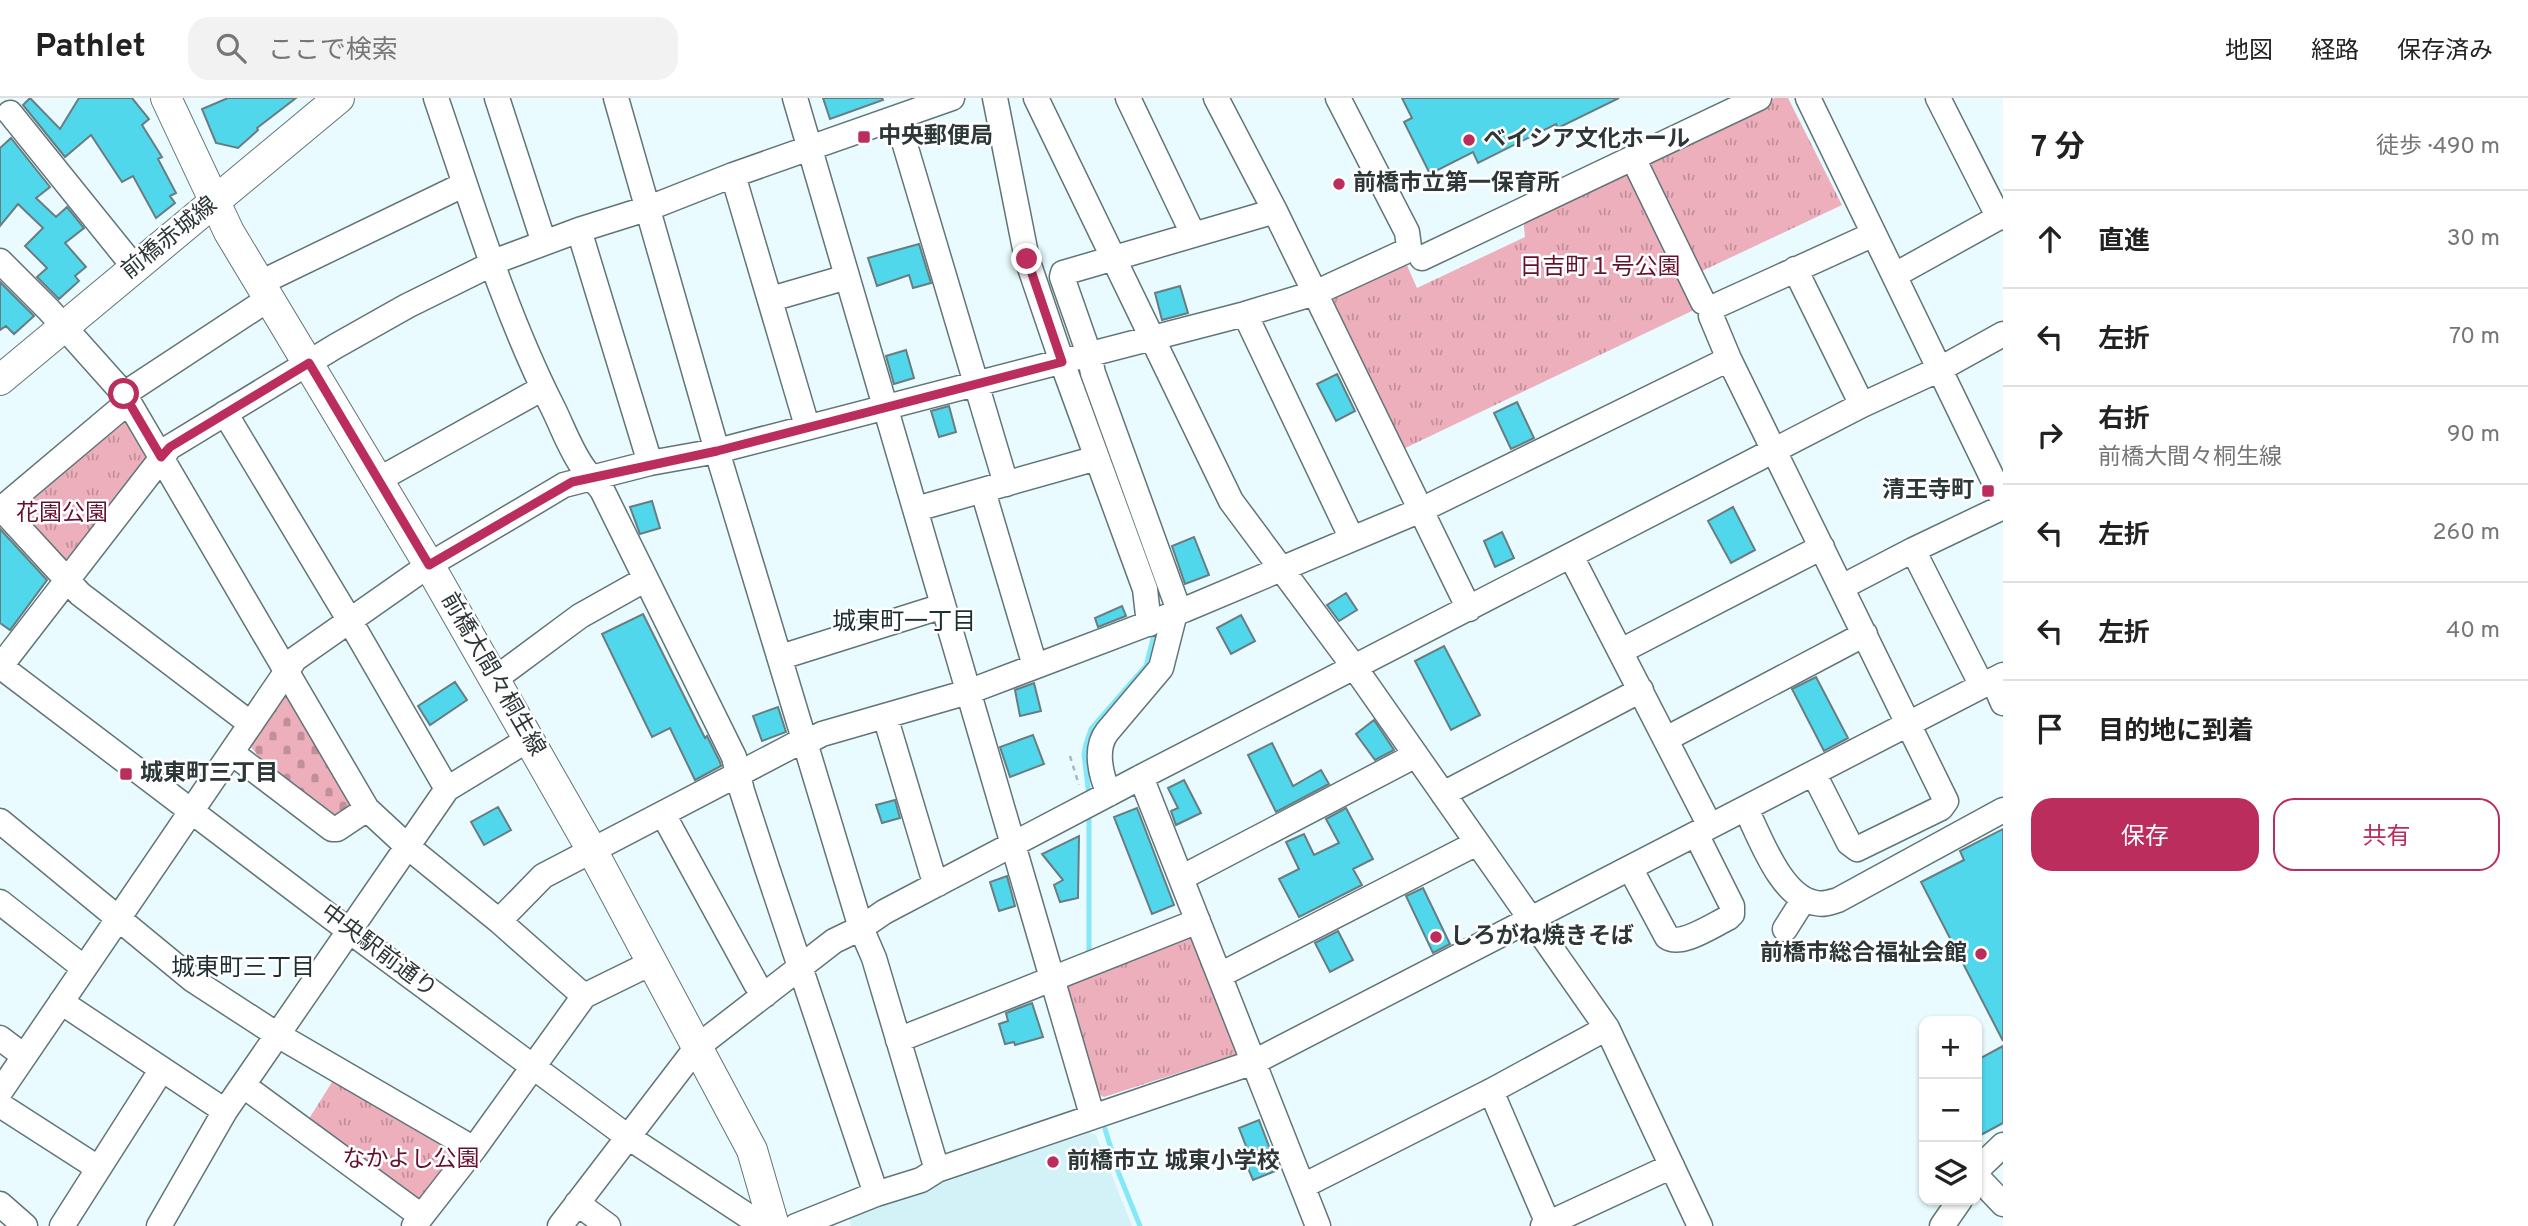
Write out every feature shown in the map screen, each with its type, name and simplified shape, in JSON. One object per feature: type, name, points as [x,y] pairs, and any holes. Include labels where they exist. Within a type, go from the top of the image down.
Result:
[{"type":"main road","name":"前橋大間々桐生線","points":[[166,98],[229,232],[429,565],[593,852],[752,1150],[774,1226]]},
{"type":"main road","name":"前橋赤城線","points":[[0,380],[339,98]]},
{"type":"street","points":[[436,98],[463,185],[492,264],[543,388],[582,465],[602,490],[734,757],[800,968],[876,1194]]},
{"type":"street","points":[[497,98],[544,243]]},
{"type":"street","points":[[617,98],[717,451],[937,1170]]},
{"type":"street","points":[[795,98],[1092,1115]]},
{"type":"street","points":[[0,666],[161,457],[170,447],[225,413],[407,306],[492,264],[579,230],[649,208],[733,175],[953,98]]},
{"type":"street","points":[[995,98],[1027,259],[1076,358],[1093,373],[1175,598],[1162,618]]},
{"type":"street","points":[[1036,98],[1231,501],[1355,668],[1608,1028],[1700,1226]]},
{"type":"street","points":[[1128,98],[1193,234]]},
{"type":"street","points":[[1216,98],[1274,209],[1469,609]]},
{"type":"street","points":[[0,1091],[295,659],[429,565],[564,485],[650,463],[717,451],[1245,314],[1315,293],[1409,247],[1407,232],[1338,98]]},
{"type":"street","points":[[1422,258],[1759,98]]},
{"type":"street","points":[[1808,98],[2003,500]]},
{"type":"street","points":[[1895,275],[2001,217],[1938,98]]},
{"type":"street","points":[[11,112],[135,268]]},
{"type":"street","points":[[897,118],[977,383],[994,488],[1035,666]]},
{"type":"street","points":[[1633,158],[1703,302]]},
{"type":"street","points":[[733,175],[807,426]]},
{"type":"street","points":[[251,724],[67,582],[1,508],[121,408],[126,399],[265,290],[463,185]]},
{"type":"street","points":[[1093,798],[1102,774],[1100,744],[1161,668],[1162,618],[1146,589],[1097,458],[1076,358],[1063,273],[1265,214],[1274,209]]},
{"type":"street","points":[[579,230],[650,463]]},
{"type":"street","points":[[1814,774],[1849,843],[1857,849],[1944,805],[1945,797],[1729,359],[1712,322],[1712,310],[1874,234]]},
{"type":"street","points":[[0,261],[64,327],[126,399],[367,809],[584,996]]},
{"type":"street","points":[[1795,270],[1862,405]]},
{"type":"street","points":[[771,299],[848,277]]},
{"type":"street","points":[[1245,314],[1352,539]]},
{"type":"street","points":[[560,1226],[697,1047],[834,941],[1013,845],[1093,798],[1141,777],[1355,668],[1862,405],[1940,369],[2003,334]]},
{"type":"street","points":[[499,921],[543,876],[794,745],[805,743],[822,734],[968,692],[1162,618],[1421,510],[1729,359]]},
{"type":"street","points":[[378,481],[543,388]]},
{"type":"street","points":[[225,413],[447,789]]},
{"type":"street","points":[[916,509],[1097,458]]},
{"type":"street","points":[[1842,587],[2003,508]]},
{"type":"street","points":[[1620,652],[1822,547]]},
{"type":"street","points":[[1913,550],[1993,680],[2003,703]]},
{"type":"street","points":[[1571,556],[1666,739],[1732,906],[1732,914],[1681,940],[1671,940],[1630,869]]},
{"type":"street","points":[[495,679],[580,616],[646,579]]},
{"type":"street","points":[[781,657],[943,606]]},
{"type":"street","points":[[1666,739],[1865,634]]},
{"type":"street","name":"中央駅前通り","points":[[0,666],[348,930],[628,1137],[763,1226]]},
{"type":"street","points":[[796,1226],[876,1194],[921,1180],[937,1170],[1254,1062],[1993,680]]},
{"type":"street","points":[[1443,794],[1641,690]]},
{"type":"street","points":[[886,716],[932,873],[938,884]]},
{"type":"street","points":[[159,1226],[225,1111],[447,789],[529,739]]},
{"type":"street","points":[[232,753],[332,829],[337,829],[367,809]]},
{"type":"street","points":[[1181,878],[1416,755]]},
{"type":"street","points":[[1141,777],[1303,1186],[1312,1224]]},
{"type":"street","points":[[1746,809],[1783,880],[1804,899],[1815,903],[1838,900],[2003,810]]},
{"type":"street","points":[[663,814],[755,984],[765,995]]},
{"type":"street","points":[[0,821],[193,980],[276,1034],[474,1149]]},
{"type":"street","points":[[1220,975],[1477,843]]},
{"type":"street","points":[[1785,929],[1804,899]]},
{"type":"street","points":[[0,902],[84,968]]},
{"type":"street","points":[[898,1040],[1198,921]]},
{"type":"street","points":[[244,1086],[418,1221],[474,1149],[584,996],[639,969],[652,966]]},
{"type":"street","points":[[61,1002],[225,1111]]},
{"type":"street","points":[[1303,1186],[1491,1091],[1608,1028]]},
{"type":"street","points":[[0,1038],[24,1056]]},
{"type":"street","points":[[62,1226],[162,1069]]},
{"type":"street","points":[[1491,1091],[1547,1225],[1672,1166]]},
{"type":"street","points":[[0,1105],[98,1168]]},
{"type":"street","points":[[1982,1165],[2003,1145]]},
{"type":"street","points":[[1982,1182],[2003,1204]]},
{"type":"street","points":[[578,1203],[608,1226]]},
{"type":"street","points":[[0,1205],[25,1226]]},
{"type":"path","points":[[1070,756],[1093,798]]},
{"type":"shaded area","name":"前橋市立 城東小学校","points":[[1087,1131],[1096,1135],[1132,1226],[851,1226],[849,1217]]},
{"type":"green space","name":"日吉町１号公園","points":[[1775,98],[1788,98],[1842,205],[1683,280],[1696,309],[1397,452],[1323,302],[1406,263],[1417,288],[1525,237],[1523,218]]},
{"type":"green space","name":"花園公園","points":[[117,422],[127,422],[146,456],[146,462],[68,566],[13,507]]},
{"type":"green space","points":[[282,693],[291,694],[357,807],[338,825],[263,762],[248,743]]},
{"type":"green space","points":[[1189,933],[1197,937],[1242,1046],[1237,1054],[1104,1097],[1094,1092],[1063,988]]},
{"type":"green space","name":"なかよし公園","points":[[334,1079],[453,1145],[457,1155],[423,1200],[413,1202],[305,1125]]},
{"type":"building","points":[[30,98],[60,129],[79,98],[132,98],[149,119],[142,125],[162,157],[158,159],[176,193],[170,196],[175,203],[156,218],[133,176],[122,182],[91,135],[65,157],[23,105]]},
{"type":"building","points":[[228,98],[296,98],[257,128],[258,130],[238,148],[216,143],[202,109]]},
{"type":"building","points":[[823,98],[882,98],[883,100],[830,119]]},
{"type":"building","name":"ベイシア文化ホール","points":[[1402,98],[1619,98],[1558,128],[1556,124],[1478,163],[1473,152],[1430,174],[1404,122],[1412,118]]},
{"type":"building","points":[[11,138],[50,187],[36,198],[56,217],[67,207],[84,228],[65,243],[86,267],[75,276],[79,281],[59,299],[37,277],[47,268],[25,246],[43,228],[18,204],[0,226],[0,148]]},
{"type":"building","points":[[919,244],[931,283],[913,288],[909,275],[877,286],[868,258]]},
{"type":"building","points":[[0,282],[34,316],[14,334],[6,326],[0,330]]},
{"type":"building","points":[[1180,286],[1188,313],[1162,320],[1155,293]]},
{"type":"building","points":[[906,350],[914,378],[894,384],[886,356]]},
{"type":"building","points":[[1337,374],[1355,411],[1336,421],[1317,384]]},
{"type":"building","points":[[1517,402],[1534,438],[1511,449],[1494,413]]},
{"type":"building","points":[[949,406],[956,432],[939,437],[931,411]]},
{"type":"building","points":[[652,501],[660,528],[640,534],[630,507]]},
{"type":"building","points":[[1733,507],[1755,550],[1731,563],[1708,521]]},
{"type":"building","points":[[0,529],[47,580],[10,630],[0,623]]},
{"type":"building","points":[[1502,532],[1514,558],[1495,567],[1484,541]]},
{"type":"building","points":[[1194,537],[1209,575],[1185,584],[1172,546]]},
{"type":"building","points":[[1346,593],[1357,610],[1339,621],[1327,605]]},
{"type":"building","points":[[1122,606],[1126,616],[1098,627],[1095,618]]},
{"type":"building","points":[[643,614],[705,738],[707,736],[720,762],[721,766],[695,780],[670,728],[652,737],[602,634]]},
{"type":"building","points":[[1241,615],[1255,641],[1231,654],[1217,628]]},
{"type":"building","points":[[1444,646],[1480,715],[1451,730],[1415,661]]},
{"type":"building","points":[[1816,677],[1848,738],[1824,751],[1792,689]]},
{"type":"building","points":[[455,682],[467,700],[430,725],[418,706]]},
{"type":"building","points":[[1034,683],[1041,711],[1020,716],[1015,690]]},
{"type":"building","points":[[778,707],[786,732],[762,741],[753,716]]},
{"type":"building","points":[[1374,720],[1394,750],[1375,760],[1356,734]]},
{"type":"building","points":[[1033,735],[1044,764],[1010,777],[1000,747]]},
{"type":"building","points":[[1272,743],[1293,786],[1321,770],[1329,784],[1276,812],[1248,755]]},
{"type":"building","points":[[1184,780],[1201,813],[1176,825],[1171,811],[1178,808],[1168,788]]},
{"type":"building","points":[[895,800],[900,818],[882,823],[876,805]]},
{"type":"building","points":[[498,807],[511,830],[484,845],[471,822]]},
{"type":"building","points":[[1137,808],[1174,905],[1152,914],[1114,817]]},
{"type":"building","points":[[1346,808],[1373,859],[1353,869],[1362,885],[1299,917],[1279,879],[1299,869],[1286,842],[1304,834],[1314,855],[1339,843],[1326,819]]},
{"type":"building","name":"前橋市総合福祉会館","points":[[2003,829],[2003,1041],[1921,882],[1964,860],[1960,851]]},
{"type":"building","points":[[1079,836],[1078,898],[1060,902],[1054,885],[1063,880],[1042,854]]},
{"type":"building","points":[[1007,876],[1015,906],[999,911],[990,882]]},
{"type":"building","points":[[1423,888],[1450,944],[1433,953],[1406,896]]},
{"type":"building","points":[[1338,931],[1353,960],[1330,972],[1315,943]]},
{"type":"building","points":[[1032,1003],[1043,1037],[1015,1045],[1014,1042],[1005,1044],[999,1024],[1008,1021],[1006,1013]]},
{"type":"building","points":[[2003,1046],[2003,1123],[1982,1134],[1982,1079],[1982,1057]]},
{"type":"building","points":[[1259,1120],[1278,1170],[1253,1180],[1245,1161],[1251,1159],[1239,1128]]},
{"type":"waterway","points":[[1089,796],[1084,754],[1091,729],[1146,666],[1156,627]]},
{"type":"waterway","points":[[1089,813],[1089,957]]},
{"type":"waterway","points":[[1105,1129],[1119,1174],[1140,1226]]},
{"type":"place","name":"中央郵便局","points":[[864,137]]},
{"type":"place","name":"ベイシア文化ホール","points":[[1469,140]]},
{"type":"place","name":"前橋市立第一保育所","points":[[1339,184]]},
{"type":"place","name":"清王寺町","points":[[1988,491]]},
{"type":"place","name":"城東町三丁目","points":[[126,774]]},
{"type":"place","name":"しろがね焼きそば","points":[[1436,937]]},
{"type":"place","name":"前橋市総合福祉会館","points":[[1981,954]]},
{"type":"place","name":"前橋市立 城東小学校","points":[[1053,1162]]},
{"type":"district","name":"城東町一丁目","points":[[904,623]]},
{"type":"district","name":"城東町三丁目","points":[[243,969]]},
{"type":"route","points":[[124,394],[161,457],[170,447],[309,363],[429,565],[572,482],[650,463],[717,451],[1062,362],[1027,259]]}]
